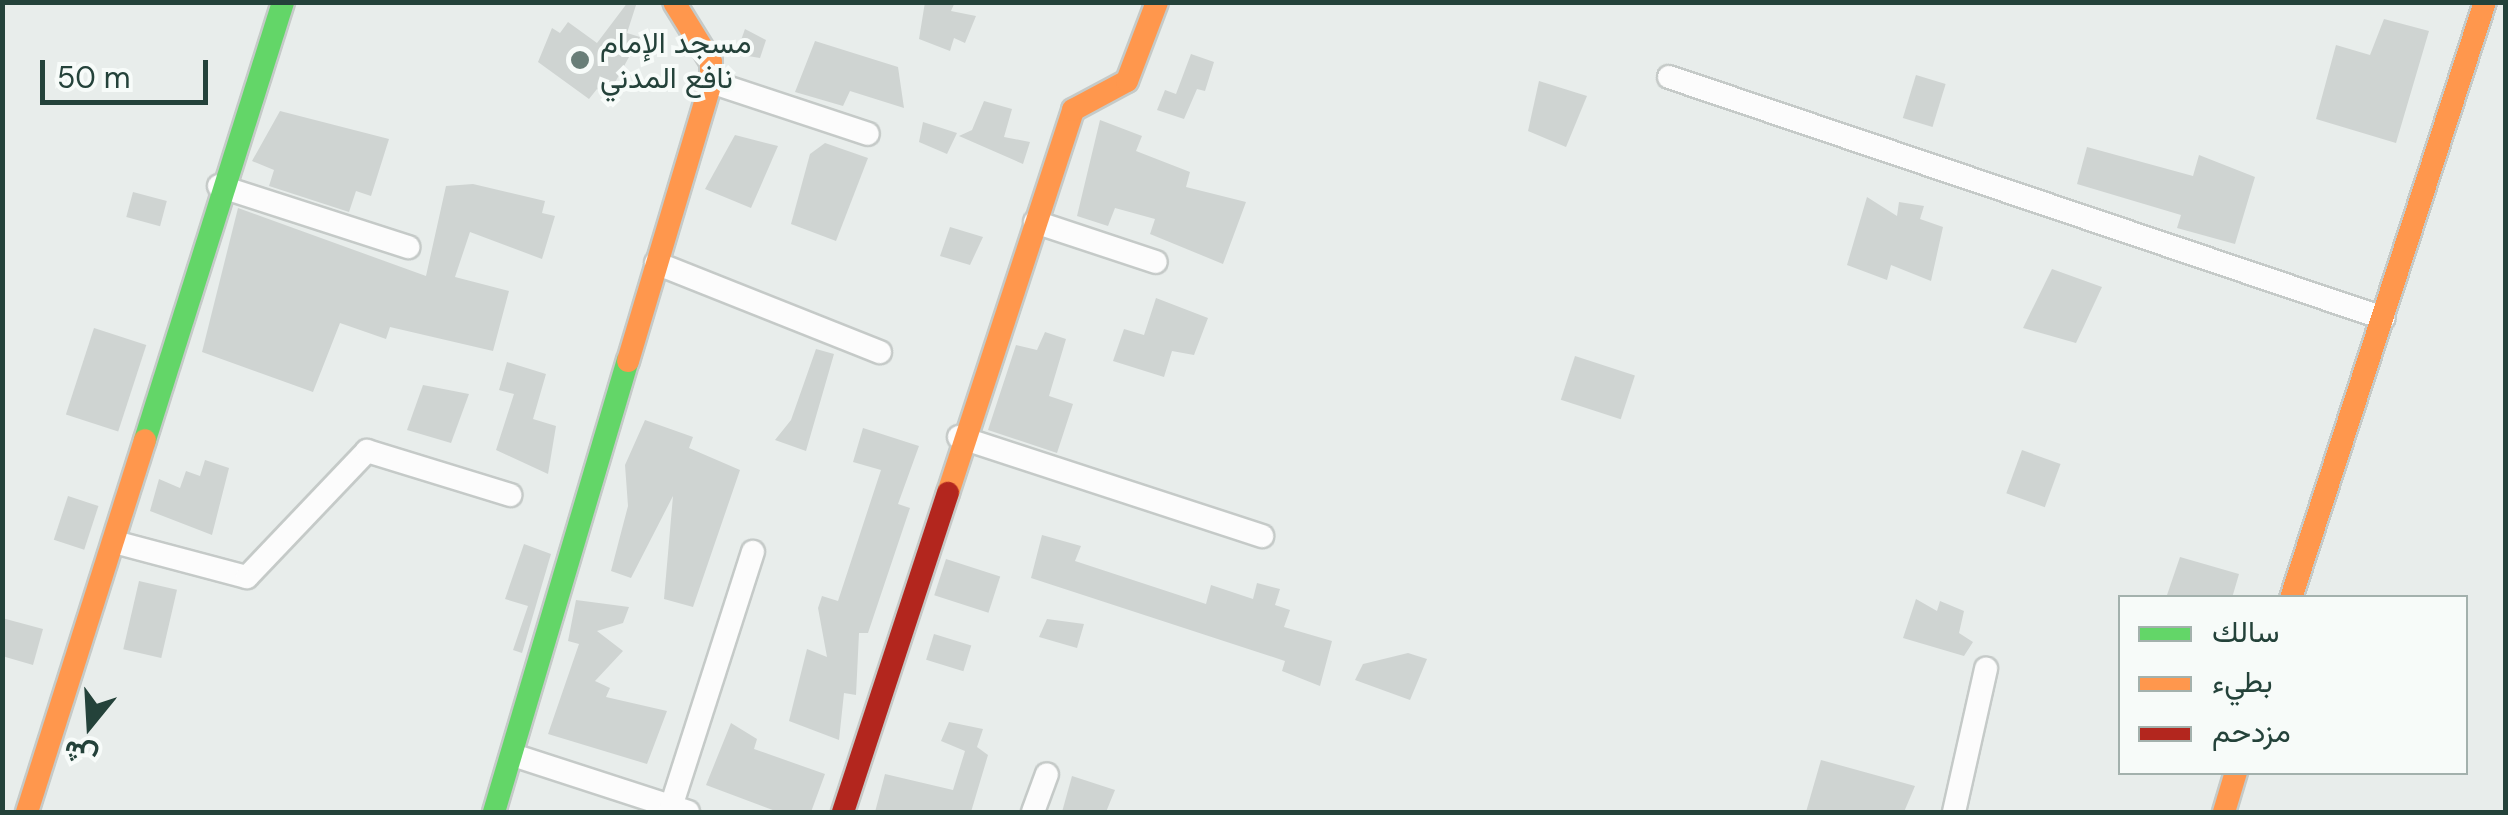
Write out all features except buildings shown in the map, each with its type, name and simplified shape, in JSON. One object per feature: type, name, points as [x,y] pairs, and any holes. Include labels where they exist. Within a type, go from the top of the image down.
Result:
[{"type":"street","points":[[27,812],[118,543],[220,186],[282,2]]},
{"type":"street","points":[[494,812],[711,82],[711,62],[674,2]]},
{"type":"street","points":[[843,812],[959,437],[1072,110],[1127,81],[1157,2]]},
{"type":"street","points":[[2292,595],[2485,2]]},
{"type":"street","points":[[1669,76],[2383,318]]},
{"type":"street","points":[[711,82],[868,134]]},
{"type":"street","points":[[220,186],[408,246]]},
{"type":"street","points":[[1035,222],[1156,262]]},
{"type":"street","points":[[656,264],[880,352]]},
{"type":"street","points":[[959,437],[1262,536]]},
{"type":"street","points":[[118,543],[247,578],[367,450],[510,495]]},
{"type":"street","points":[[513,756],[679,810],[752,552]]},
{"type":"street","points":[[1954,812],[1986,669]]},
{"type":"street","points":[[1033,812],[1047,774]]},
{"type":"street","points":[[2224,812],[2235,775]]},
{"type":"traffic: fast","points":[[145,440],[283,2]]},
{"type":"traffic: fast","points":[[494,812],[628,361]]},
{"type":"traffic: slow","points":[[628,361],[711,82],[711,62],[674,2]]},
{"type":"traffic: slow","points":[[948,493],[1073,110],[1127,81],[1157,2]]},
{"type":"traffic: slow","points":[[2292,595],[2485,2]]},
{"type":"traffic: slow","points":[[27,812],[145,440]]},
{"type":"traffic: slow","points":[[2224,812],[2235,775]]},
{"type":"traffic: jam","points":[[843,812],[948,493]]},
{"type":"place","name":"مسجد الإمام نافع المدني","points":[[580,60]]}]
